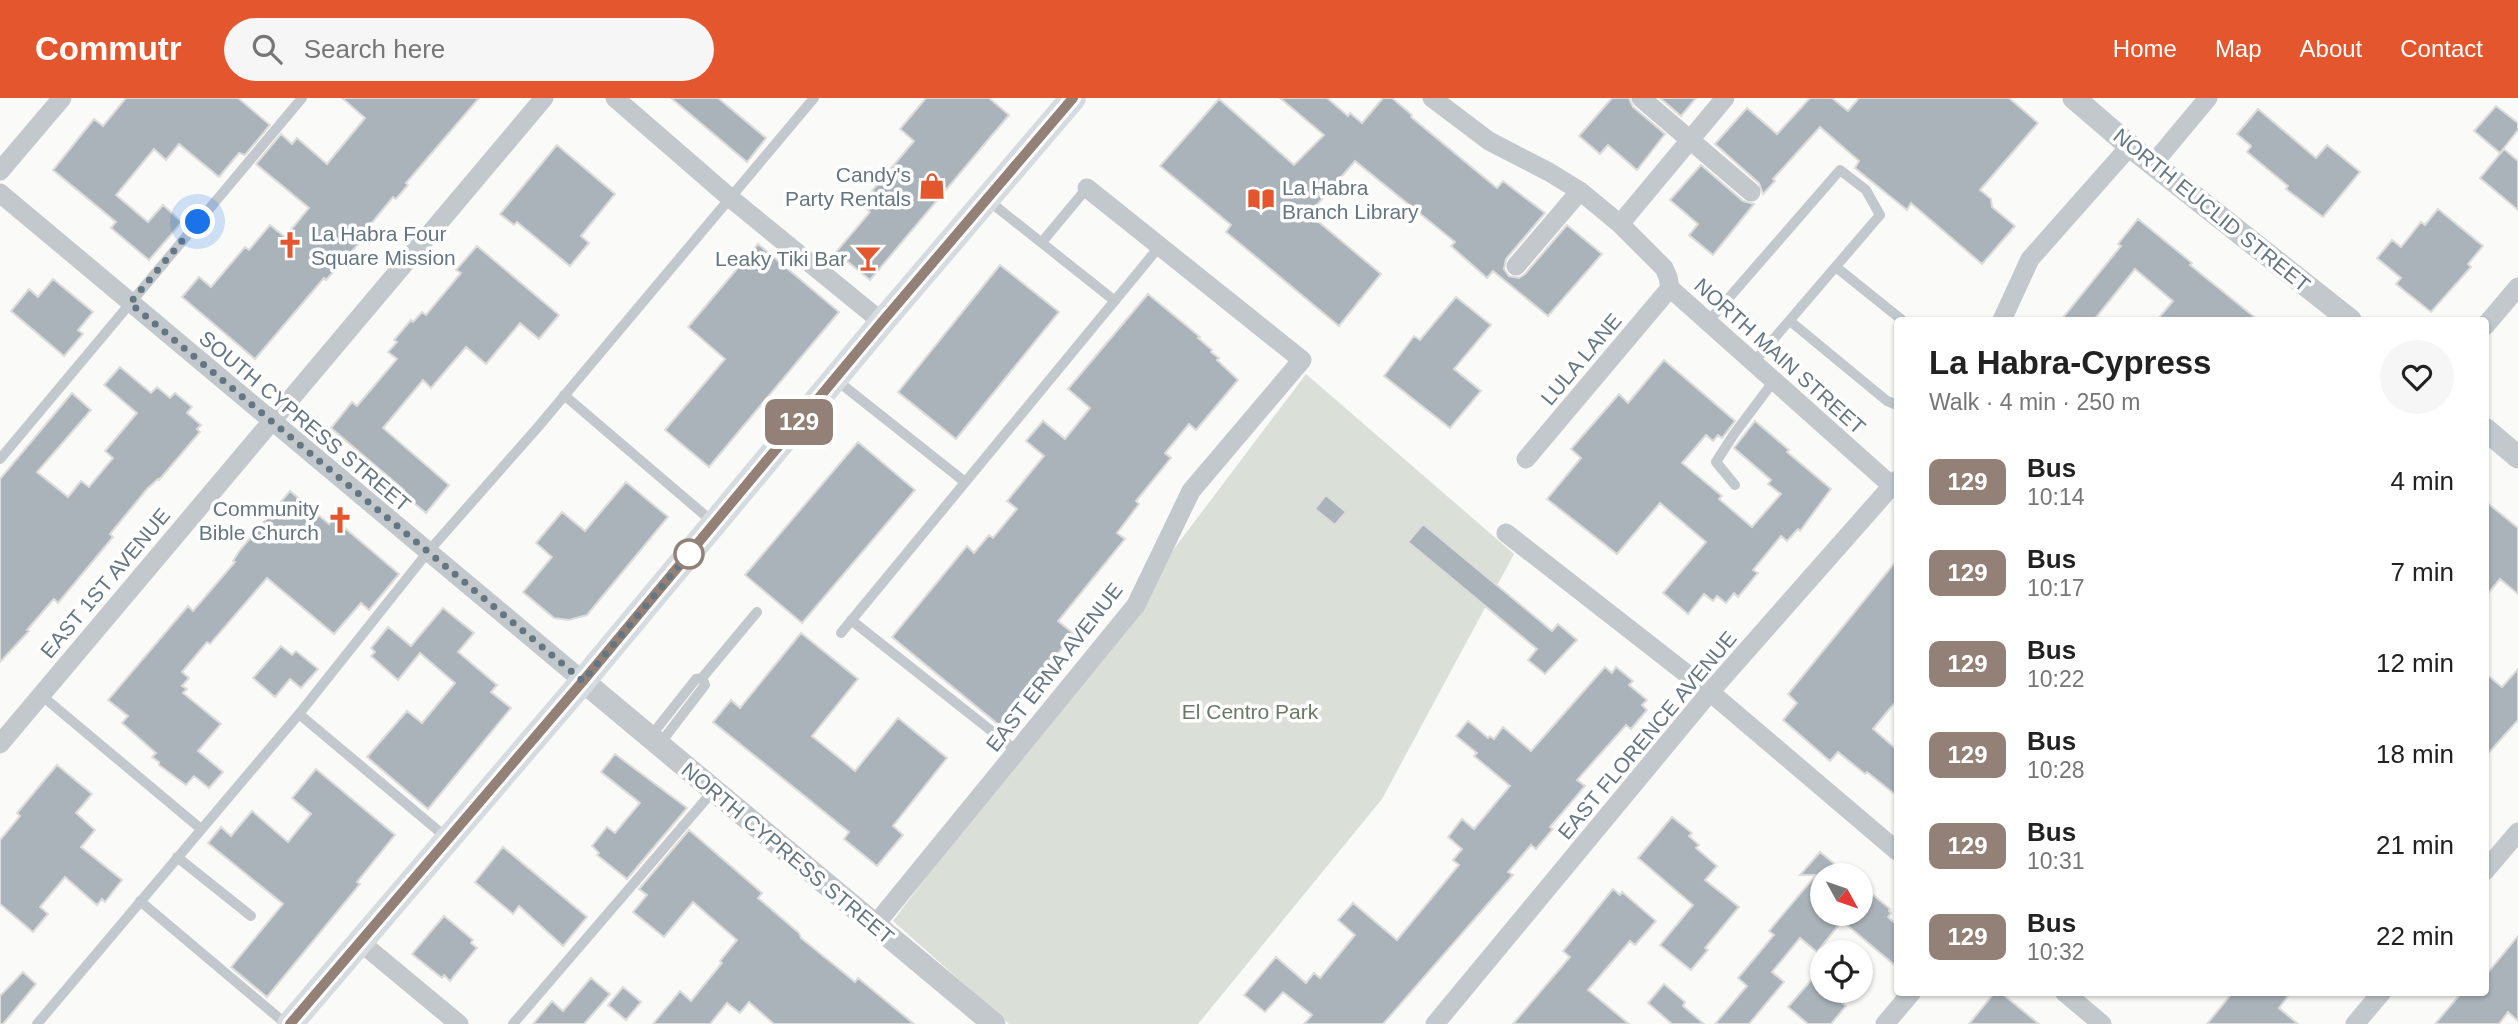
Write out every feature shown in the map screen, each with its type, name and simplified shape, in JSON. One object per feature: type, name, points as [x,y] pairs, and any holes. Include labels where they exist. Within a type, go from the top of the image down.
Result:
[{"type":"main road","points":[[288,1024],[583,681],[1073,98]]},
{"type":"street","points":[[0,171],[62,98]]},
{"type":"street","name":"EAST 1ST AVENUE","points":[[0,744],[544,98]]},
{"type":"street","points":[[615,98],[729,197],[882,322]]},
{"type":"street","name":"NORTH MAIN STREET","points":[[1432,98],[1489,141],[1580,191],[1620,224],[1664,268],[1670,288],[1707,323],[1773,382],[1894,482]]},
{"type":"street","points":[[1641,98],[1751,192]]},
{"type":"street","points":[[1620,224],[1725,98]]},
{"type":"street","name":"NORTH EUCLID STREET","points":[[2074,98],[2130,146],[2346,317]]},
{"type":"street","points":[[2153,164],[2208,98]]},
{"type":"street","points":[[2003,317],[2030,259],[2130,146]]},
{"type":"street","points":[[1087,188],[1159,247]]},
{"type":"street","points":[[1516,266],[1580,191]]},
{"type":"street","name":"SOUTH CYPRESS STREET","points":[[0,194],[583,681]]},
{"type":"street","name":"EAST ERNA AVENUE","points":[[875,925],[1136,606],[1191,491],[1302,360],[1159,247]]},
{"type":"street","points":[[2489,321],[2518,287]]},
{"type":"street","name":"LULA LANE","points":[[1527,459],[1670,288]]},
{"type":"street","points":[[2489,432],[2518,457]]},
{"type":"street","name":"EAST FLORENCE AVENUE","points":[[1435,1024],[1710,692],[1894,484]]},
{"type":"street","points":[[1506,533],[1710,692],[1894,848]]},
{"type":"street","name":"NORTH CYPRESS STREET","points":[[583,681],[994,1024]]},
{"type":"street","points":[[2489,866],[2518,832]]},
{"type":"street","points":[[359,941],[459,1024]]},
{"type":"street","points":[[1885,1024],[1909,996]]},
{"type":"street","points":[[2069,996],[2102,1024]]},
{"type":"street","points":[[2355,1024],[2379,996]]},
{"type":"lane","points":[[0,459],[302,98]]},
{"type":"lane","points":[[37,1024],[299,714],[427,553],[814,98]]},
{"type":"lane","points":[[1707,323],[1840,170],[1866,190],[1880,215],[1753,364]]},
{"type":"lane","points":[[1042,242],[1087,188]]},
{"type":"lane","points":[[986,200],[1115,301]]},
{"type":"lane","points":[[841,633],[1159,247]]},
{"type":"lane","points":[[1836,267],[1898,317]]},
{"type":"lane","points":[[1790,321],[1887,401],[1894,404]]},
{"type":"lane","points":[[835,379],[965,482]]},
{"type":"lane","points":[[1735,485],[1716,462],[1734,433],[1773,382]]},
{"type":"lane","points":[[564,395],[715,523]]},
{"type":"lane","points":[[654,741],[695,679],[702,678],[757,612]]},
{"type":"lane","points":[[851,620],[1017,751]]},
{"type":"lane","points":[[41,695],[201,829]]},
{"type":"lane","points":[[299,714],[447,838]]},
{"type":"lane","points":[[513,1024],[713,790]]},
{"type":"lane","points":[[177,857],[251,916]]},
{"type":"lane","points":[[140,901],[288,1024]]},
{"type":"green space","name":"El Centro Park","points":[[1306,374],[1514,554],[1382,799],[1198,1024],[1009,1024],[893,921]]},
{"type":"building","points":[[126,98],[238,98],[270,125],[245,155],[239,153],[219,177],[179,144],[166,160],[154,149],[116,195],[148,222],[163,205],[182,222],[149,260],[111,228],[116,222],[53,170],[94,119],[103,126]]},
{"type":"building","points":[[342,98],[479,98],[406,183],[408,185],[396,199],[393,197],[370,225],[372,227],[361,241],[326,280],[324,278],[255,359],[182,297],[199,277],[211,287],[245,247],[249,250],[270,225],[285,237],[309,208],[256,164],[281,134],[292,144],[297,138],[327,164],[365,118]]},
{"type":"building","points":[[671,98],[718,98],[766,138],[747,162]]},
{"type":"building","points":[[926,98],[989,98],[1009,115],[870,280],[836,252],[870,212],[861,204],[914,141],[900,129]]},
{"type":"building","points":[[1280,98],[1327,98],[1348,116],[1350,113],[1362,123],[1383,98],[1392,98],[1497,188],[1503,181],[1545,213],[1506,259],[1504,269],[1509,276],[1519,278],[1525,274],[1567,225],[1602,254],[1548,316],[1493,271],[1487,278],[1451,246],[1455,242],[1355,161],[1309,214],[1381,274],[1339,326],[1226,232],[1231,225],[1160,166],[1219,99],[1294,165],[1324,135]]},
{"type":"building","points":[[1612,98],[1629,98],[1633,107],[1665,134],[1637,170],[1608,145],[1600,154],[1579,136]]},
{"type":"building","points":[[1660,98],[1696,98],[1681,116]]},
{"type":"building","points":[[1810,98],[1832,98],[1848,111],[1859,98],[2009,98],[2038,123],[1980,190],[1991,199],[1992,207],[2015,226],[1982,264],[1911,203],[1907,210],[1855,168],[1859,161],[1820,127],[1773,179],[1775,181],[1763,194],[1759,183],[1715,144],[1747,108],[1777,134]]},
{"type":"building","points":[[2496,106],[2518,123],[2518,130],[2500,153],[2474,131]]},
{"type":"building","points":[[2258,109],[2316,158],[2327,145],[2360,172],[2323,217],[2286,189],[2288,186],[2247,152],[2251,146],[2237,134]]},
{"type":"building","points":[[557,145],[615,194],[581,236],[589,243],[570,266],[517,222],[514,225],[500,214]]},
{"type":"building","points":[[2504,149],[2518,161],[2518,210],[2480,178]]},
{"type":"building","points":[[1701,165],[1743,201],[1754,204],[1713,255],[1689,235],[1698,224],[1670,200]]},
{"type":"building","points":[[2438,209],[2483,246],[2468,264],[2471,267],[2431,312],[2396,284],[2401,278],[2377,258],[2392,240],[2401,247],[2421,222],[2425,225]]},
{"type":"building","points":[[2138,219],[2254,317],[2160,317],[2173,301],[2135,269],[2096,317],[2063,317],[2121,246],[2118,244]]},
{"type":"building","points":[[758,244],[839,312],[709,467],[665,430],[725,359],[688,327]]},
{"type":"building","points":[[477,246],[559,315],[539,339],[520,323],[486,364],[466,347],[431,388],[423,380],[383,428],[449,485],[426,513],[402,493],[404,490],[331,428],[352,402],[357,406],[397,359],[388,352],[397,342],[394,340],[411,320],[413,322],[422,312],[426,315],[461,273],[456,270]]},
{"type":"building","points":[[1000,265],[1059,312],[956,439],[898,392]]},
{"type":"building","points":[[53,279],[93,312],[78,330],[83,334],[64,356],[11,311],[29,289],[38,297]]},
{"type":"building","points":[[1148,294],[1200,337],[1198,338],[1219,358],[1217,360],[1238,380],[1196,430],[1189,424],[1165,453],[1171,458],[1136,501],[1139,504],[1117,533],[1125,539],[1058,621],[1074,634],[999,725],[892,637],[967,546],[974,553],[989,535],[993,538],[1017,509],[1007,501],[1044,456],[1026,441],[1043,421],[1065,439],[1090,408],[1068,389]]},
{"type":"building","points":[[1456,297],[1491,325],[1454,369],[1481,391],[1450,428],[1384,376],[1414,336],[1420,340]]},
{"type":"building","points":[[1664,360],[1735,421],[1722,438],[1718,435],[1713,441],[1706,435],[1682,463],[1722,496],[1719,499],[1752,527],[1781,494],[1768,484],[1771,480],[1734,448],[1755,421],[1831,489],[1800,531],[1798,529],[1787,541],[1781,536],[1753,570],[1758,573],[1738,597],[1734,593],[1726,603],[1717,596],[1713,601],[1704,594],[1688,614],[1663,593],[1706,542],[1660,503],[1617,554],[1547,499],[1581,458],[1571,449],[1619,394],[1628,403]]},
{"type":"building","points":[[120,367],[151,393],[157,387],[170,398],[175,393],[192,407],[187,413],[201,425],[197,429],[200,432],[159,480],[147,489],[110,534],[113,537],[58,603],[54,599],[52,601],[0,662],[0,479],[72,393],[91,410],[37,472],[68,497],[81,481],[89,487],[113,458],[105,451],[137,413],[104,385]]},
{"type":"building","points":[[858,442],[915,490],[802,623],[745,575]]},
{"type":"building","points":[[626,482],[668,517],[587,615],[569,620],[554,618],[523,592],[552,557],[536,543],[562,512],[585,531]]},
{"type":"building","points":[[290,491],[329,524],[333,518],[399,574],[369,610],[361,603],[334,634],[267,578],[182,672],[189,678],[182,686],[187,689],[183,693],[221,724],[198,751],[223,772],[209,788],[194,776],[186,785],[159,765],[152,757],[156,753],[122,723],[128,716],[108,700],[188,606],[193,611]]},
{"type":"building","points":[[1326,495],[1346,512],[1335,525],[1315,509]]},
{"type":"building","points":[[2489,504],[2518,528],[2518,594],[2500,579],[2489,592]]},
{"type":"building","points":[[1423,524],[1552,631],[1558,624],[1577,640],[1545,674],[1528,660],[1537,649],[1408,542]]},
{"type":"building","points":[[1894,564],[1894,704],[1873,729],[1894,747],[1894,794],[1838,752],[1830,761],[1783,720],[1797,703],[1788,694]]},
{"type":"building","points":[[443,608],[474,633],[458,652],[497,685],[491,692],[511,708],[428,809],[367,757],[407,711],[422,723],[455,683],[420,653],[398,680],[371,656],[375,652],[371,648],[388,627],[411,646]]},
{"type":"building","points":[[801,633],[858,679],[812,736],[855,771],[898,718],[947,758],[893,826],[903,835],[877,866],[844,839],[849,832],[713,722],[731,700],[740,708]]},
{"type":"building","points":[[281,646],[292,655],[296,651],[318,669],[301,688],[290,679],[275,697],[253,678]]},
{"type":"building","points":[[1605,667],[1612,673],[1616,667],[1633,681],[1629,685],[1647,700],[1642,705],[1647,710],[1631,729],[1626,725],[1577,780],[1585,786],[1550,827],[1553,829],[1536,849],[1531,845],[1508,872],[1513,875],[1383,1024],[1304,1024],[1312,1015],[1283,992],[1265,1012],[1244,995],[1276,957],[1306,983],[1314,973],[1320,978],[1355,935],[1338,920],[1353,903],[1397,940],[1459,865],[1453,860],[1462,849],[1448,837],[1462,819],[1474,829],[1510,786],[1474,756],[1477,753],[1456,736],[1468,721],[1488,738],[1490,736],[1494,739],[1503,727],[1531,751]]},
{"type":"building","points":[[2518,669],[2518,720],[2489,753],[2489,676],[2502,687]]},
{"type":"building","points":[[615,754],[687,808],[627,879],[597,855],[599,853],[592,846],[607,827],[615,833],[640,803],[601,772]]},
{"type":"building","points":[[57,765],[92,794],[76,813],[95,830],[81,847],[122,880],[105,902],[102,899],[97,905],[65,877],[40,907],[48,914],[33,932],[0,904],[0,840],[20,816],[17,813]]},
{"type":"building","points":[[316,769],[395,835],[357,882],[360,884],[267,997],[231,967],[283,904],[208,843],[221,827],[231,836],[252,811],[288,842],[311,814],[292,798]]},
{"type":"building","points":[[1672,817],[1692,833],[1689,836],[1699,845],[1696,848],[1717,866],[1705,880],[1739,907],[1705,948],[1708,950],[1691,970],[1660,945],[1693,905],[1638,858]]},
{"type":"building","points":[[689,830],[762,893],[758,898],[799,933],[801,938],[855,982],[858,978],[914,1024],[774,1024],[749,1002],[740,1013],[727,1003],[710,1024],[653,1024],[680,991],[691,1001],[737,940],[693,902],[664,937],[633,912],[647,895],[639,889]]},
{"type":"building","points":[[503,847],[587,917],[563,946],[519,906],[513,914],[475,882]]},
{"type":"building","points":[[1820,852],[1833,863],[1810,863]]},
{"type":"building","points":[[1810,864],[1810,875],[1800,875]]},
{"type":"building","points":[[1810,882],[1810,926],[1838,926],[1827,940],[1810,940],[1810,946],[1800,938],[1772,972],[1784,982],[1749,1024],[1715,1024],[1747,986],[1738,978],[1774,935],[1769,931]]},
{"type":"building","points":[[1613,889],[1620,895],[1622,892],[1656,921],[1635,945],[1630,941],[1588,990],[1629,1024],[1513,1024],[1570,957],[1563,951]]},
{"type":"building","points":[[1873,895],[1890,909],[1888,917],[1894,922],[1894,964],[1873,947],[1873,940],[1865,940],[1848,926],[1873,926]]},
{"type":"building","points":[[444,916],[473,940],[471,943],[477,948],[450,981],[444,975],[442,978],[412,954]]},
{"type":"building","points":[[2518,936],[2518,1021],[2508,1012],[2499,1024],[2435,1024],[2459,996],[2489,996],[2489,971]]},
{"type":"building","points":[[23,972],[36,984],[3,1024],[0,1024],[0,996]]},
{"type":"building","points":[[591,978],[610,994],[584,1024],[533,1024],[552,1001],[563,1011]]},
{"type":"building","points":[[1810,981],[1810,1003],[1842,1003],[1846,1006],[1831,1024],[1808,1024],[1788,1007]]},
{"type":"building","points":[[1664,984],[1685,1002],[1683,1006],[1704,1024],[1672,1024],[1648,1003]]},
{"type":"building","points":[[623,987],[641,1002],[626,1020],[608,1005]]},
{"type":"building","points":[[1992,996],[2005,996],[2039,1024],[1969,1024]]},
{"type":"building","points":[[2230,996],[2288,996],[2279,1008],[2298,1024],[2207,1024]]},
{"type":"bus line","name":"129","points":[[290,1024],[583,681],[1073,98]]},
{"type":"place","name":"Candy's Party Rentals","points":[[932,186]]},
{"type":"place","name":"La Habra Branch Library","points":[[1261,199]]},
{"type":"place","name":"La Habra Four Square Mission","points":[[290,245]]},
{"type":"place","name":"Leaky Tiki Bar","points":[[868,258]]},
{"type":"place","name":"Community Bible Church","points":[[340,520]]},
{"type":"route","points":[[198,222],[130,303],[583,681],[689,554]]}]
